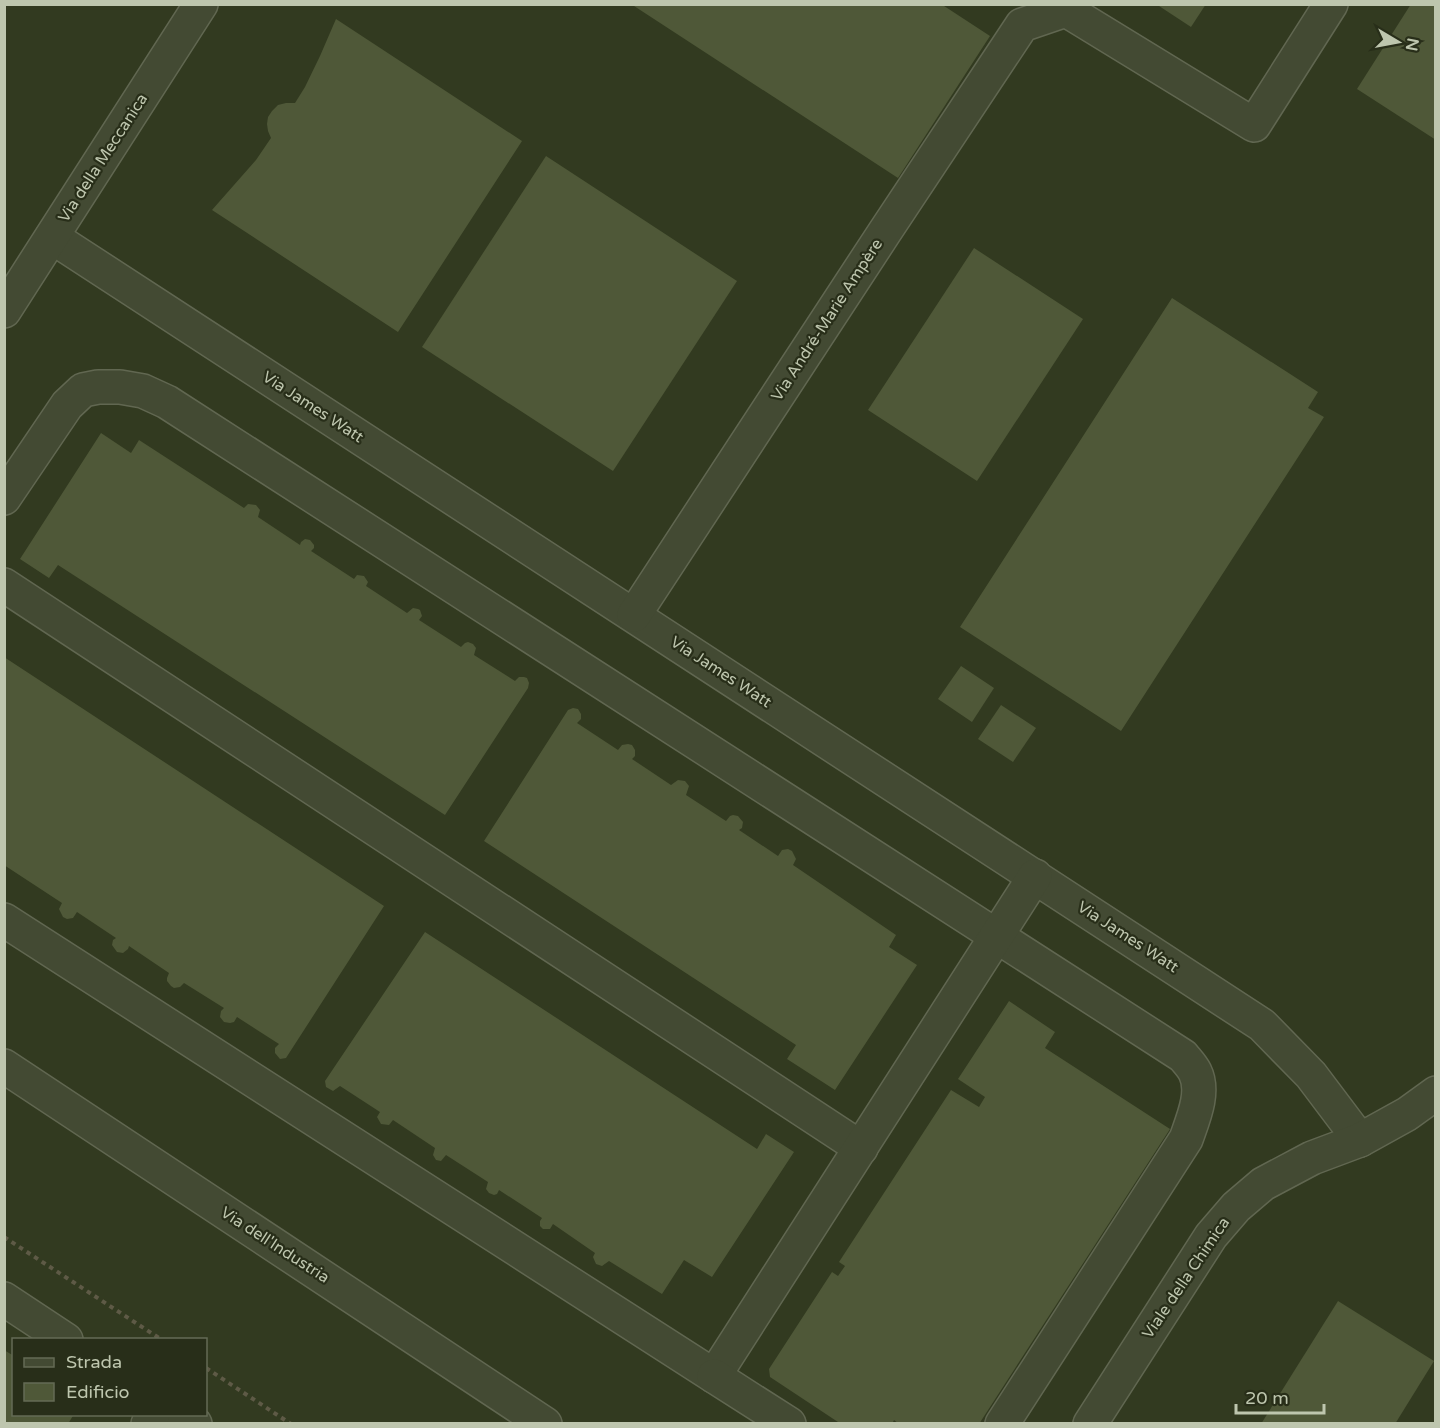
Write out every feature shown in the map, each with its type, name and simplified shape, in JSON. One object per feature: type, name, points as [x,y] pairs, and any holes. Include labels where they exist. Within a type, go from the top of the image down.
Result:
[{"type":"street","name":"Via della Meccanica","points":[[4,311],[201,4]]},
{"type":"street","name":"Via André-Marie Ampère","points":[[634,615],[1022,25],[1066,10],[1254,124],[1331,4]]},
{"type":"street","name":"Via James Watt","points":[[52,237],[1262,1025],[1311,1075],[1360,1140]]},
{"type":"street","points":[[4,498],[67,405],[84,390],[98,387],[120,387],[143,391],[166,402],[1183,1056],[1196,1073],[1199,1090],[1197,1109],[1186,1139],[1002,1424]]},
{"type":"street","points":[[4,585],[861,1148]]},
{"type":"street","points":[[714,1376],[1035,876]]},
{"type":"street","points":[[4,920],[789,1424]]},
{"type":"street","name":"Via dell'Industria","points":[[4,1066],[545,1424]]},
{"type":"street","name":"Viale della Chimica","points":[[1090,1424],[1211,1236],[1236,1207],[1263,1184],[1312,1158],[1360,1140],[1407,1114],[1436,1093]]},
{"type":"street","points":[[4,1299],[63,1338]]},
{"type":"path","points":[[4,1237],[159,1338]]},
{"type":"path","points":[[207,1369],[291,1424]]},
{"type":"building","points":[[631,4],[941,4],[990,36],[898,178]]},
{"type":"building","points":[[1156,4],[1206,4],[1191,27]]},
{"type":"building","points":[[1411,4],[1436,4],[1436,140],[1357,89]]},
{"type":"building","points":[[336,19],[522,141],[398,332],[212,210],[256,160],[271,138],[267,124],[272,111],[278,105],[295,103],[305,87]]},
{"type":"building","points":[[546,156],[737,281],[613,471],[422,347]]},
{"type":"building","points":[[974,248],[1083,319],[977,481],[868,410]]},
{"type":"building","points":[[1172,298],[1318,392],[1308,408],[1324,417],[1121,731],[960,627]]},
{"type":"building","points":[[101,433],[131,453],[139,440],[244,508],[248,504],[256,505],[260,510],[258,517],[300,545],[305,539],[310,540],[314,545],[311,551],[354,579],[357,575],[364,576],[368,582],[366,586],[407,613],[413,608],[420,610],[422,616],[419,620],[461,647],[468,642],[473,644],[476,648],[474,655],[515,681],[519,677],[527,678],[528,688],[445,815],[58,565],[49,578],[20,559]]},
{"type":"building","points":[[4,657],[384,906],[286,1058],[280,1059],[275,1053],[275,1048],[279,1044],[237,1017],[234,1022],[224,1022],[220,1017],[224,1008],[184,983],[180,987],[171,986],[167,981],[169,973],[129,946],[123,953],[117,952],[112,945],[116,938],[77,912],[73,918],[63,917],[59,909],[62,903],[4,865]]},
{"type":"building","points":[[961,666],[994,688],[972,722],[938,699]]},
{"type":"building","points":[[1001,705],[1036,728],[1013,762],[978,739]]},
{"type":"building","points":[[578,709],[581,714],[581,719],[577,723],[618,750],[622,745],[632,745],[635,756],[632,759],[671,785],[678,780],[685,781],[689,786],[686,795],[726,821],[730,816],[738,816],[743,822],[739,830],[778,856],[782,850],[792,851],[796,859],[793,865],[896,935],[889,947],[917,965],[835,1090],[787,1059],[796,1045],[484,841],[568,710]]},
{"type":"building","points":[[425,932],[757,1149],[766,1134],[794,1152],[712,1277],[684,1260],[662,1294],[609,1261],[602,1266],[596,1264],[593,1257],[595,1253],[553,1224],[550,1229],[543,1229],[540,1226],[542,1218],[499,1190],[494,1195],[489,1193],[486,1189],[488,1182],[446,1155],[441,1161],[436,1160],[433,1155],[435,1148],[393,1120],[389,1125],[381,1124],[377,1117],[380,1112],[340,1086],[333,1091],[326,1087],[325,1081]]},
{"type":"building","points":[[1009,1001],[1055,1032],[1045,1048],[1170,1129],[979,1424],[899,1424],[894,1420],[892,1424],[841,1424],[770,1377],[769,1369],[832,1272],[838,1276],[845,1266],[839,1262],[951,1090],[979,1107],[985,1097],[958,1079]]},
{"type":"building","points":[[1338,1301],[1434,1361],[1395,1424],[1261,1424]]},
{"type":"building","points":[[4,1350],[12,1355],[12,1416],[73,1416],[68,1424],[4,1424]]}]
